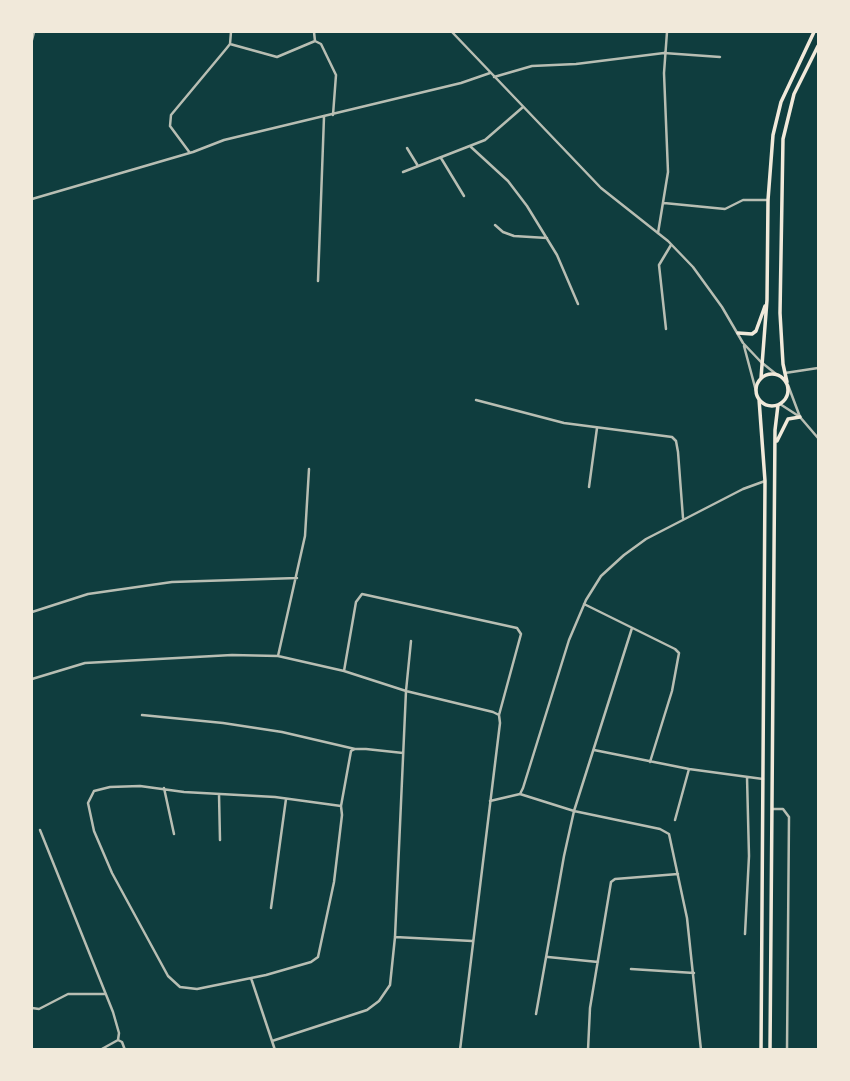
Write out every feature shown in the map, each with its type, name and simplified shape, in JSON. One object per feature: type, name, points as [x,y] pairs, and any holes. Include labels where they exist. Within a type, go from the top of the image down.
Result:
[{"type":"main road","points":[[761,1049],[765,481],[759,398],[756,391],[763,364],[767,300],[772,135],[781,102],[814,32]]},
{"type":"main road","points":[[759,398],[766,405],[779,404],[787,397],[788,383],[780,313],[783,139],[787,117],[802,76],[818,46]]},
{"type":"main road","points":[[769,179],[781,180]]},
{"type":"main road","points":[[737,333],[752,334],[756,331],[767,300]]},
{"type":"main road","points":[[761,378],[776,374],[788,383]]},
{"type":"main road","points":[[770,1049],[776,443],[779,404]]},
{"type":"main road","points":[[776,443],[788,419],[800,417]]},
{"type":"street","points":[[32,40],[34,32]]},
{"type":"street","points":[[190,153],[170,126],[171,115],[230,44],[231,32]]},
{"type":"street","points":[[314,32],[315,41]]},
{"type":"street","points":[[452,32],[601,188],[658,233],[693,267],[722,307],[743,343],[776,374]]},
{"type":"street","points":[[658,233],[668,172],[664,53],[667,32]]},
{"type":"street","points":[[230,44],[277,57],[315,41],[321,44],[336,75],[332,96],[333,115]]},
{"type":"street","points":[[494,77],[533,66],[567,65],[664,53],[720,57]]},
{"type":"street","points":[[32,199],[190,153],[224,140],[461,83],[490,73]]},
{"type":"street","points":[[403,172],[471,147],[500,128],[523,107]]},
{"type":"street","points":[[318,281],[324,117]]},
{"type":"street","points":[[471,147],[508,181],[527,206],[547,238],[578,304]]},
{"type":"street","points":[[407,148],[418,166]]},
{"type":"street","points":[[441,158],[464,196]]},
{"type":"street","points":[[664,203],[725,209],[743,200],[768,200]]},
{"type":"street","points":[[495,225],[514,236],[547,238]]},
{"type":"street","points":[[666,329],[659,265],[671,245]]},
{"type":"street","points":[[743,343],[756,391]]},
{"type":"street","points":[[785,373],[818,369]]},
{"type":"street","points":[[788,383],[800,417]]},
{"type":"street","points":[[476,400],[564,423],[671,437],[676,441],[683,518]]},
{"type":"street","points":[[779,404],[800,417],[818,438]]},
{"type":"street","points":[[589,487],[597,428]]},
{"type":"street","points":[[278,656],[297,578],[307,519],[309,469]]},
{"type":"street","points":[[520,794],[569,640],[584,604],[601,576],[611,565],[646,539],[683,518],[765,481]]},
{"type":"street","points":[[32,612],[88,594],[172,582],[297,578]]},
{"type":"street","points":[[344,671],[356,603],[362,594],[517,628],[522,634],[499,715],[460,1049]]},
{"type":"street","points":[[584,604],[679,653],[672,691],[650,762]]},
{"type":"street","points":[[536,1014],[548,957],[550,927],[574,811],[632,628]]},
{"type":"street","points":[[272,1041],[367,1010],[379,1001],[390,985],[411,641]]},
{"type":"street","points":[[32,678],[85,663],[121,659],[278,656],[344,671],[499,715]]},
{"type":"street","points":[[142,715],[223,723],[355,749],[403,753]]},
{"type":"street","points":[[341,806],[164,788],[110,787],[94,791],[88,803],[94,831],[112,873],[174,983],[186,989],[197,989],[311,962],[321,953],[334,882],[341,806],[351,751],[355,749]]},
{"type":"street","points":[[594,750],[689,769],[763,779]]},
{"type":"street","points":[[675,820],[689,769]]},
{"type":"street","points":[[745,934],[749,856],[747,777]]},
{"type":"street","points":[[164,788],[174,834]]},
{"type":"street","points":[[219,794],[220,840]]},
{"type":"street","points":[[490,801],[520,794],[574,811],[666,831],[672,841],[694,973],[701,1049]]},
{"type":"street","points":[[271,908],[286,799]]},
{"type":"street","points":[[773,809],[783,809],[789,817],[787,1049]]},
{"type":"street","points":[[40,830],[118,1030],[118,1040]]},
{"type":"street","points":[[588,1049],[590,1008],[611,882],[615,879],[678,874]]},
{"type":"street","points":[[395,937],[472,941]]},
{"type":"street","points":[[548,957],[598,962]]},
{"type":"street","points":[[631,969],[694,973]]},
{"type":"street","points":[[251,978],[275,1049]]},
{"type":"street","points":[[32,1008],[39,1009],[68,995],[104,993]]},
{"type":"street","points":[[100,1049],[118,1040]]},
{"type":"street","points":[[118,1040],[125,1049]]}]
